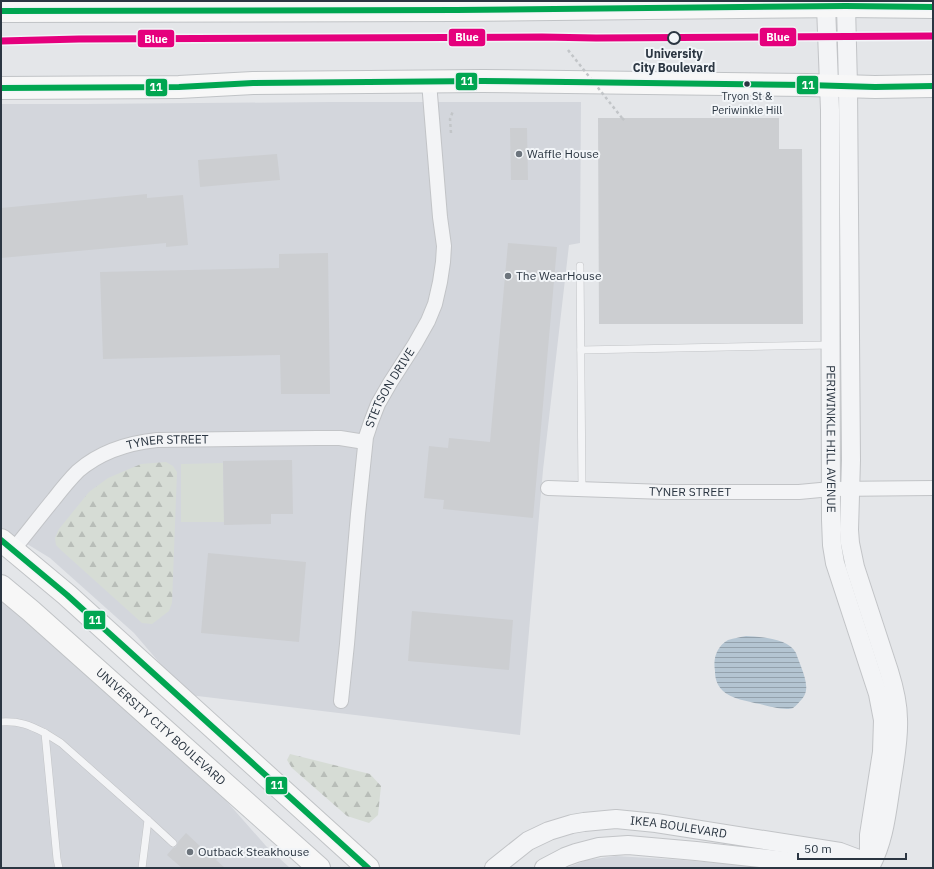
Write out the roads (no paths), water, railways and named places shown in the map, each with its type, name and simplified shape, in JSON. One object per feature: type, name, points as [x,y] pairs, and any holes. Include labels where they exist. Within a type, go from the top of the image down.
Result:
[{"type":"main road","points":[[1,11],[50,12],[456,6],[836,3],[933,7]]},
{"type":"main road","points":[[1,88],[179,87],[253,83],[429,82],[933,86]]},
{"type":"main road","points":[[7,545],[73,600],[368,868]]},
{"type":"main road","name":"UNIVERSITY CITY BOULEVARD","points":[[1,586],[37,616],[319,868]]},
{"type":"street","name":"PERIWINKLE HILL AVENUE","points":[[836,3],[850,452],[848,530],[855,567],[891,676],[897,701],[898,720],[896,754],[884,829],[872,868]]},
{"type":"street","name":"STETSON DRIVE","points":[[340,701],[347,644],[365,442],[370,422],[378,404],[428,321],[435,304],[443,262],[444,246],[440,217],[429,82]]},
{"type":"street","name":"PERIWINKLE HILL AVENUE","points":[[838,85],[830,110],[832,545],[835,563],[878,694],[883,720],[882,752],[869,835],[869,854],[872,868]]},
{"type":"street","name":"TYNER STREET","points":[[7,545],[77,472],[104,454],[124,446],[157,440],[340,438],[365,442]]},
{"type":"street","name":"TYNER STREET","points":[[548,488],[666,492],[799,492],[831,489],[933,488]]},
{"type":"street","name":"IKEA BOULEVARD","points":[[494,868],[528,842],[549,831],[572,824],[616,819],[795,844],[840,852],[856,858],[872,868]]},
{"type":"street","name":"IKEA BOULEVARD","points":[[544,868],[576,852],[599,847],[628,845],[690,850],[840,867],[872,868]]},
{"type":"lane","points":[[580,266],[582,490]]},
{"type":"lane","points":[[580,350],[830,344]]},
{"type":"lane","points":[[1,722],[20,722],[45,733],[61,743],[173,843]]},
{"type":"lane","points":[[45,733],[59,868]]},
{"type":"lane","points":[[142,868],[148,820]]},
{"type":"water","points":[[746,636],[781,641],[792,648],[796,653],[806,682],[806,693],[793,708],[776,708],[740,699],[730,696],[719,686],[714,667],[718,650],[728,640]]},
{"type":"place","name":"University City Boulevard","points":[[674,38]]},
{"type":"place","name":"Tryon St & Periwinkle Hill","points":[[747,84]]},
{"type":"place","name":"Waffle House","points":[[519,154]]},
{"type":"place","name":"The WearHouse","points":[[508,276]]},
{"type":"place","name":"Outback Steakhouse","points":[[190,852]]}]
